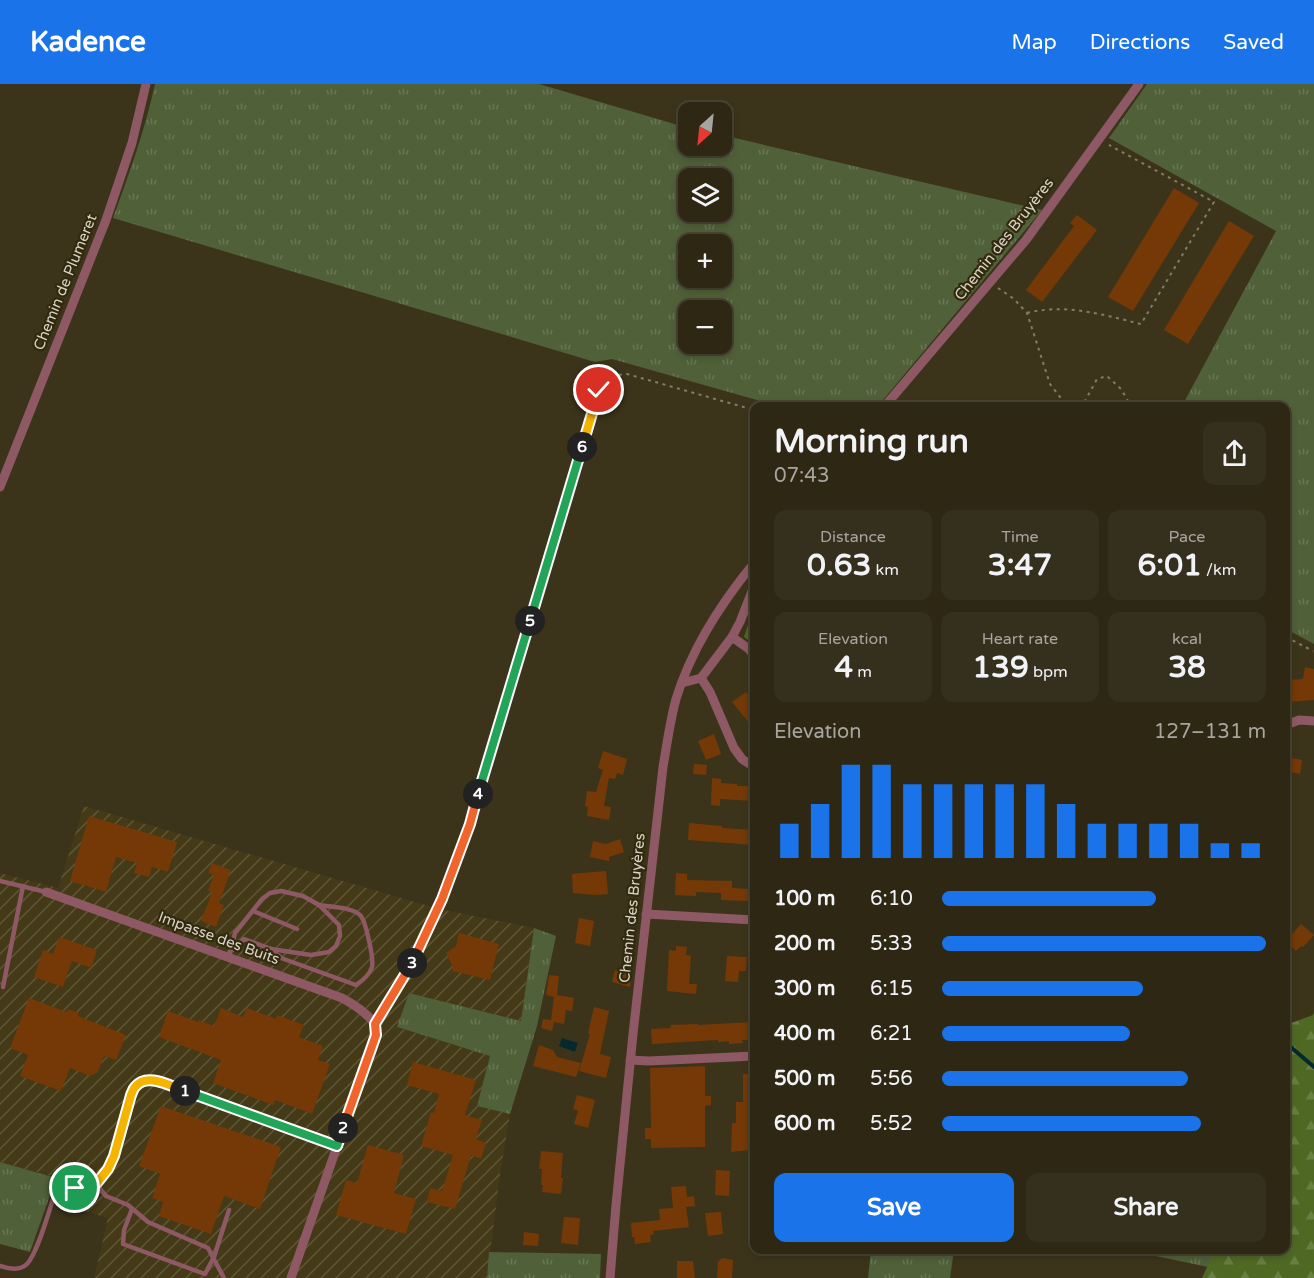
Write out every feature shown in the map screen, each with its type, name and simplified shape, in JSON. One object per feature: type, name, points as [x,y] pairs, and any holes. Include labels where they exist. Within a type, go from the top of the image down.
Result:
[{"type":"street","name":"Chemin de Plumeret","points":[[0,487],[106,220],[132,143],[146,84]]},
{"type":"street","name":"Chemin des Bruyères","points":[[888,402],[1026,240],[1138,84]]},
{"type":"street","name":"Chemin des Bruyères","points":[[610,1278],[630,1060],[670,725],[685,673],[714,620],[750,568]]},
{"type":"street","points":[[682,683],[701,678],[732,637],[750,596]]},
{"type":"street","points":[[732,637],[750,650]]},
{"type":"street","points":[[701,678],[710,692],[734,748],[742,759],[750,764]]},
{"type":"street","points":[[1290,723],[1299,720],[1314,721]]},
{"type":"street","name":"Impasse des Buits","points":[[46,892],[231,954],[342,998],[369,1016],[375,1024]]},
{"type":"street","points":[[646,914],[750,920]]},
{"type":"street","points":[[291,1278],[376,1035],[375,1024],[414,959]]},
{"type":"street","points":[[630,1060],[750,1056]]},
{"type":"street","points":[[96,1184],[108,1169],[114,1156],[135,1086],[145,1080],[155,1080],[337,1146]]},
{"type":"lane","points":[[0,881],[46,892]]},
{"type":"lane","points":[[3,987],[23,886]]},
{"type":"lane","points":[[281,891],[303,896],[319,905],[339,925],[340,936],[336,946],[328,952],[311,955],[271,950],[244,939],[231,954],[235,933],[262,899],[270,893],[281,891]]},
{"type":"lane","points":[[271,950],[281,958],[356,985],[362,981],[372,968],[371,947],[361,916],[353,910],[319,905]]},
{"type":"lane","points":[[253,911],[297,929]]},
{"type":"lane","points":[[0,1266],[18,1269],[26,1265],[35,1250],[56,1190],[96,1184],[106,1196],[128,1205],[148,1222],[208,1248],[224,1278]]},
{"type":"lane","points":[[132,1209],[124,1230],[123,1244],[205,1274],[214,1257],[229,1210]]},
{"type":"path","points":[[1027,313],[1068,308],[1141,324],[1214,202],[1099,140]]},
{"type":"path","points":[[991,283],[1014,299],[1027,313],[1050,384],[1064,402]]},
{"type":"path","points":[[414,959],[442,899],[470,824],[599,390],[606,380],[614,375],[627,374],[750,409]]},
{"type":"path","points":[[1084,402],[1097,379],[1107,376],[1121,389],[1128,401]]},
{"type":"path","points":[[1290,639],[1313,651]]},
{"type":"shaded area","points":[[84,806],[439,909],[534,928],[521,1021],[409,993],[398,1028],[490,1056],[477,1106],[510,1114],[487,1278],[94,1278],[108,1218],[76,1209],[76,1183],[0,1162],[0,873],[58,888]]},
{"type":"green space","points":[[155,84],[539,84],[678,125],[678,156],[732,156],[732,137],[1042,210],[881,402],[764,402],[612,359],[595,362],[113,218],[136,152]]},
{"type":"green space","points":[[1147,84],[1314,84],[1314,644],[1290,631],[1290,402],[1184,402],[1276,231],[1109,138]]},
{"type":"green space","points":[[750,619],[750,641],[744,637]]},
{"type":"green space","points":[[534,928],[556,936],[537,1026],[510,1114],[477,1106],[490,1056],[397,1027],[409,993],[521,1021]]},
{"type":"green space","points":[[1314,1012],[1314,1278],[1202,1278],[1213,1254],[1290,1254],[1290,1024],[1313,1015]]},
{"type":"green space","points":[[0,1162],[56,1178],[30,1252],[0,1244]]},
{"type":"green space","points":[[489,1252],[601,1254],[600,1278],[487,1278]]},
{"type":"green space","points":[[871,1254],[953,1254],[950,1278],[868,1278]]},
{"type":"green space","points":[[1146,1254],[1213,1254],[1208,1267]]},
{"type":"water","points":[[562,1038],[578,1043],[575,1052],[559,1046]]},
{"type":"building","points":[[1174,188],[1199,203],[1133,311],[1108,297]]},
{"type":"building","points":[[1077,215],[1097,230],[1042,302],[1026,290],[1074,226],[1070,223]]},
{"type":"building","points":[[1229,221],[1254,236],[1188,344],[1164,330]]},
{"type":"building","points":[[1305,667],[1314,669],[1314,700],[1290,702],[1290,680],[1303,679]]},
{"type":"building","points":[[746,692],[750,698],[750,724],[732,702]]},
{"type":"building","points":[[714,734],[721,754],[706,760],[698,741]]},
{"type":"building","points":[[603,751],[627,759],[623,775],[617,773],[615,779],[609,778],[604,806],[611,807],[609,820],[587,816],[588,807],[585,806],[587,791],[596,792],[603,770],[598,768]]},
{"type":"building","points":[[1290,758],[1302,760],[1300,774],[1290,772]]},
{"type":"building","points":[[694,764],[707,765],[706,775],[693,774]]},
{"type":"building","points":[[712,778],[721,779],[721,783],[750,786],[750,801],[720,799],[720,806],[711,805]]},
{"type":"building","points":[[89,816],[177,842],[168,872],[152,867],[149,877],[134,873],[137,863],[116,857],[106,892],[70,881]]},
{"type":"building","points":[[689,823],[750,830],[750,845],[688,840]]},
{"type":"building","points":[[620,839],[624,852],[609,857],[609,861],[590,857],[593,841],[606,844]]},
{"type":"building","points":[[212,863],[231,870],[219,903],[224,905],[216,927],[201,921],[212,892],[208,891],[214,875],[208,873]]},
{"type":"building","points":[[606,871],[608,894],[573,893],[572,874]]},
{"type":"building","points":[[676,873],[687,874],[687,880],[732,881],[732,888],[748,889],[748,901],[721,900],[721,893],[696,892],[696,896],[675,895]]},
{"type":"building","points":[[579,918],[594,921],[590,946],[575,943]]},
{"type":"building","points":[[1301,924],[1314,935],[1296,951],[1290,945],[1290,936]]},
{"type":"building","points":[[459,933],[499,944],[490,980],[452,971],[453,967],[446,953],[456,946]]},
{"type":"building","points":[[59,937],[97,950],[91,968],[72,961],[63,987],[34,977],[43,950],[53,954]]},
{"type":"building","points":[[676,946],[687,947],[686,955],[691,956],[689,984],[697,984],[696,994],[667,991],[669,950],[676,951]]},
{"type":"building","points":[[727,956],[747,957],[746,971],[739,971],[738,982],[725,981]]},
{"type":"building","points":[[615,970],[632,974],[630,987],[612,982]]},
{"type":"building","points":[[549,975],[559,976],[557,995],[574,998],[572,1011],[566,1010],[564,1024],[554,1022],[552,1031],[541,1028],[543,1019],[551,1020],[554,997],[546,995]]},
{"type":"building","points":[[29,998],[67,1012],[68,1009],[79,1013],[78,1016],[126,1035],[116,1060],[104,1056],[98,1072],[90,1076],[70,1068],[61,1091],[20,1076],[28,1055],[10,1048]]},
{"type":"building","points":[[594,1007],[609,1011],[600,1054],[611,1057],[606,1078],[579,1071],[590,1034],[588,1033]]},
{"type":"building","points":[[221,1008],[243,1017],[247,1008],[276,1019],[277,1015],[304,1025],[299,1037],[323,1046],[318,1060],[330,1064],[312,1114],[275,1100],[273,1105],[213,1083],[221,1060],[159,1037],[168,1011],[214,1026]]},
{"type":"building","points":[[750,1022],[750,1040],[729,1044],[729,1041],[718,1042],[718,1040],[652,1044],[651,1029],[671,1028],[670,1025]]},
{"type":"building","points":[[539,1045],[553,1050],[557,1057],[581,1063],[576,1077],[533,1066]]},
{"type":"building","points":[[413,1062],[476,1080],[465,1115],[482,1120],[476,1139],[486,1143],[481,1159],[471,1155],[455,1209],[427,1202],[430,1188],[442,1191],[453,1155],[421,1146],[439,1094],[407,1085]]},
{"type":"building","points":[[705,1066],[705,1096],[711,1096],[711,1105],[705,1106],[705,1147],[651,1148],[651,1139],[645,1139],[645,1128],[651,1128],[650,1068]]},
{"type":"building","points":[[743,1074],[750,1074],[750,1150],[731,1152],[732,1123],[736,1123],[736,1102],[743,1102]]},
{"type":"building","points":[[577,1095],[595,1100],[588,1128],[574,1124],[578,1111],[573,1109]]},
{"type":"building","points":[[161,1106],[281,1147],[260,1209],[224,1196],[211,1234],[159,1216],[163,1202],[152,1198],[160,1174],[139,1166]]},
{"type":"building","points":[[368,1145],[404,1155],[394,1193],[416,1199],[406,1234],[336,1215],[346,1180],[357,1183]]},
{"type":"building","points":[[541,1151],[563,1153],[561,1194],[542,1192],[542,1169],[539,1169]]},
{"type":"building","points":[[716,1170],[730,1171],[729,1196],[715,1195]]},
{"type":"building","points":[[686,1186],[687,1197],[694,1196],[695,1206],[686,1207],[689,1227],[653,1231],[654,1234],[650,1235],[651,1242],[635,1244],[631,1223],[660,1220],[659,1209],[673,1208],[671,1187]]},
{"type":"building","points":[[721,1212],[723,1234],[708,1236],[705,1213]]},
{"type":"building","points":[[564,1217],[580,1218],[578,1245],[561,1243]]},
{"type":"building","points":[[524,1232],[539,1234],[538,1246],[523,1245]]},
{"type":"building","points":[[722,1258],[733,1260],[732,1278],[717,1278],[718,1262]]},
{"type":"building","points":[[677,1261],[693,1261],[695,1278],[677,1278]]},
{"type":"waterway","points":[[1290,1046],[1314,1067]]},
{"type":"route","points":[[75,1188],[96,1184],[108,1169],[114,1156],[131,1095],[135,1086],[145,1080],[155,1080],[337,1146],[376,1035],[375,1024],[429,929],[470,824],[599,390]]}]
